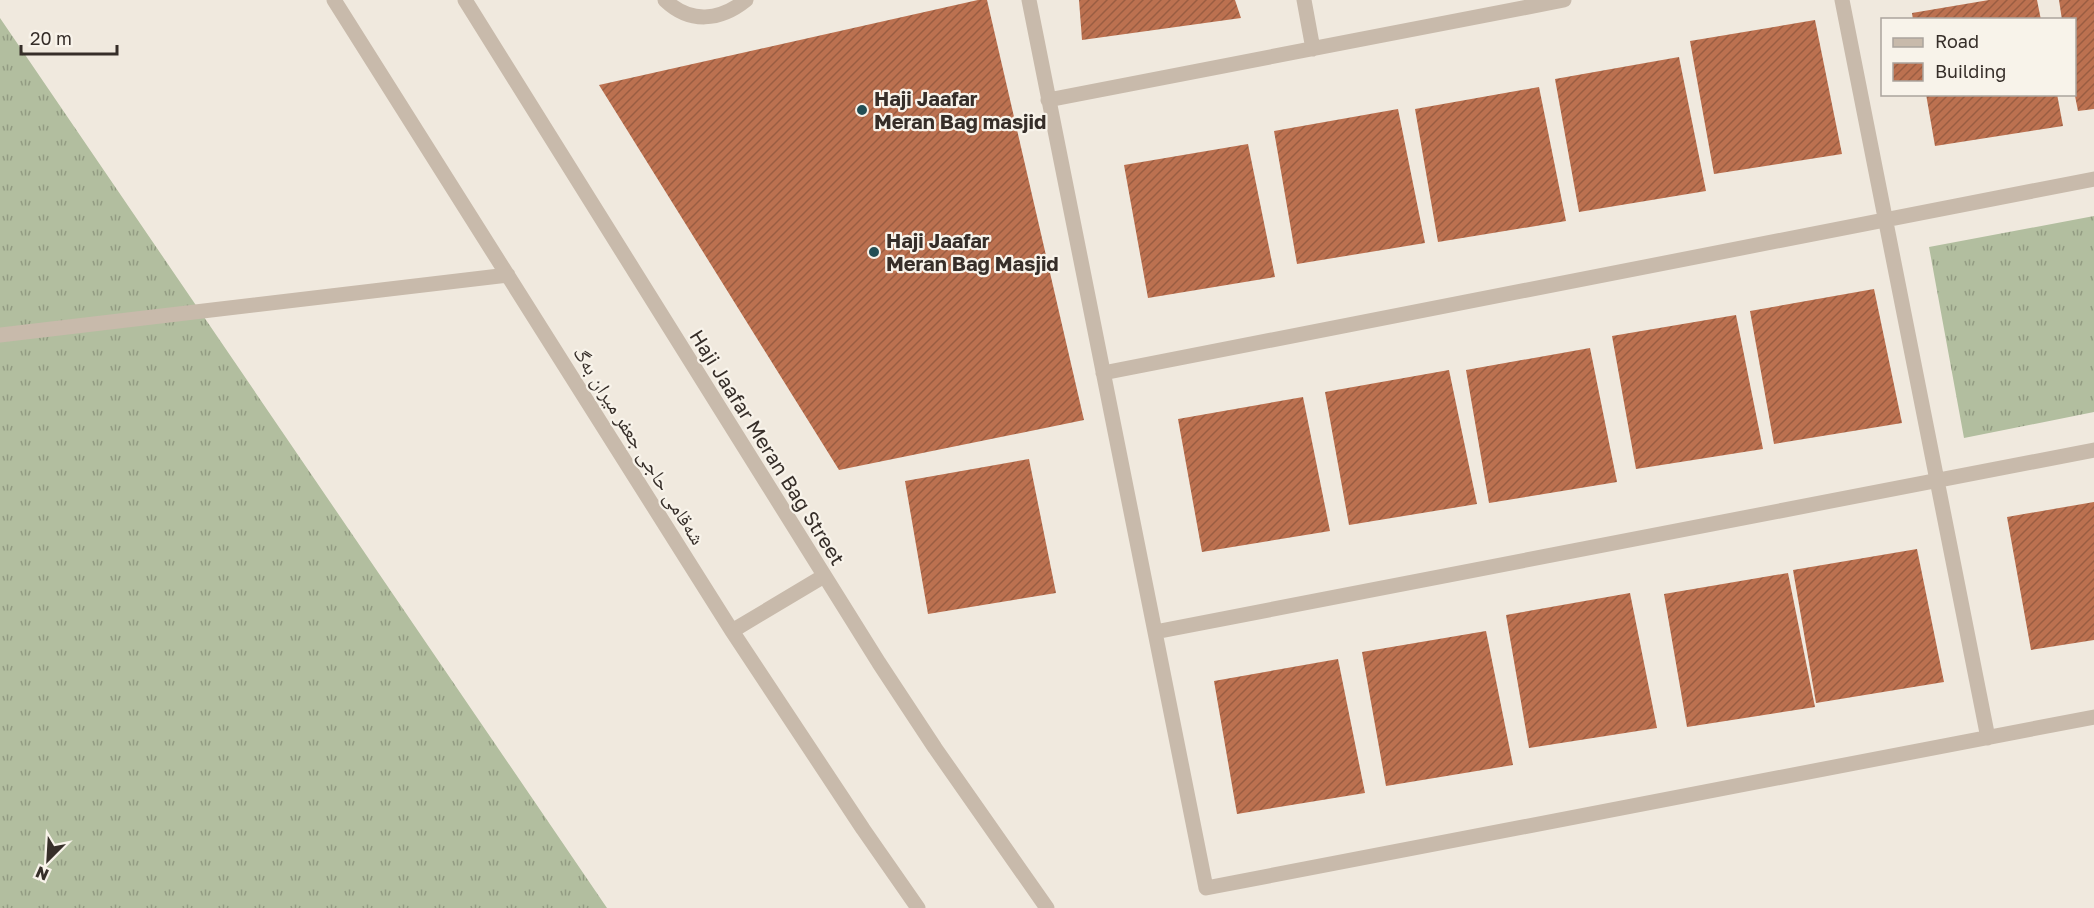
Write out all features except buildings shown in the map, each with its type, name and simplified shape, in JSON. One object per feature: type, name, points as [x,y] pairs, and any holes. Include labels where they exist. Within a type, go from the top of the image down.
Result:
[{"type":"street","name":"شەقامی حاجی جعفر میران بەگ","points":[[334,0],[732,631],[918,908]]},
{"type":"street","name":"Haji Jaafar Meran Bag Street","points":[[465,0],[824,576],[935,748],[1047,908]]},
{"type":"street","points":[[665,0],[674,9],[692,16],[713,17],[732,11],[746,0]]},
{"type":"street","points":[[1029,0],[1206,888],[2094,717]]},
{"type":"street","points":[[1304,0],[1313,49]]},
{"type":"street","points":[[1048,100],[1564,0]]},
{"type":"street","points":[[1842,0],[1988,738]]},
{"type":"street","points":[[1103,373],[2094,179]]},
{"type":"street","points":[[0,335],[507,275]]},
{"type":"street","points":[[1155,632],[2094,450]]},
{"type":"street","points":[[732,631],[824,576]]},
{"type":"green space","points":[[0,18],[607,908],[0,908]]},
{"type":"green space","points":[[2094,216],[2094,412],[1964,438],[1929,247]]},
{"type":"place","name":"Haji Jaafar Meran Bag masjid","points":[[862,110]]},
{"type":"place","name":"Haji Jaafar Meran Bag Masjid","points":[[874,252]]}]
